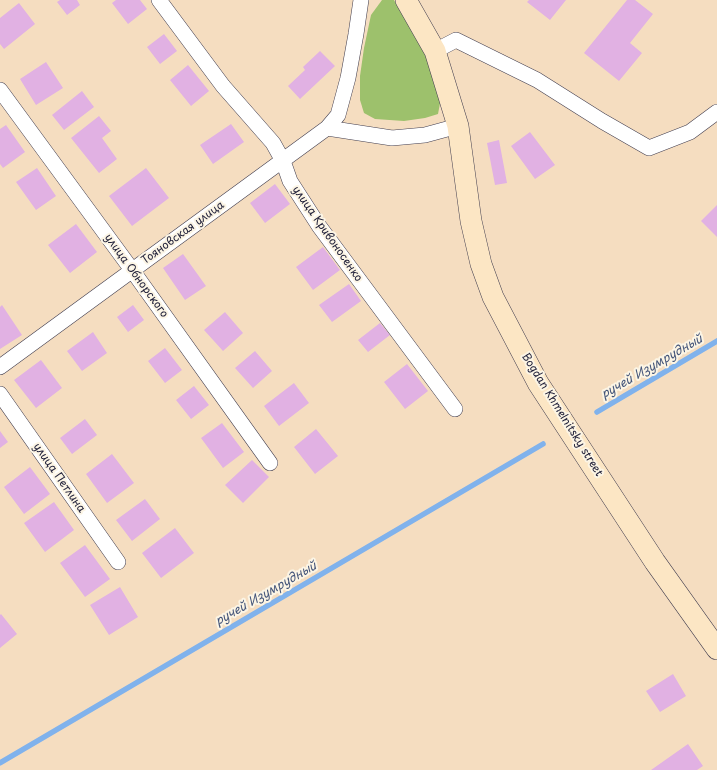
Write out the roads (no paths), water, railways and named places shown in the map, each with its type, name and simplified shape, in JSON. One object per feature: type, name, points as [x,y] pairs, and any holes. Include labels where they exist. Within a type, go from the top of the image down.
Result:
[{"type":"street","name":"улица Кривоносенко","points":[[160,0],[223,86],[273,143],[290,181],[319,226],[455,409]]},
{"type":"street","name":"Тояновская улица","points":[[0,366],[327,128],[338,115],[348,78],[361,0]]},
{"type":"street","name":"Bogdan Khmelnitsky street","points":[[406,0],[435,51],[458,126],[471,221],[481,264],[492,297],[538,382],[655,562],[717,649]]},
{"type":"street","points":[[435,51],[456,40],[537,80],[602,121],[649,148],[690,132],[717,112]]},
{"type":"street","name":"улица Обнорского","points":[[0,90],[132,270],[270,463]]},
{"type":"street","points":[[327,128],[392,138],[425,135],[458,126]]},
{"type":"street","name":"улица Петлина","points":[[0,394],[118,562]]},
{"type":"waterway","name":"ручей Изумрудный","points":[[597,412],[717,341]]},
{"type":"waterway","name":"ручей Изумрудный","points":[[0,763],[543,444]]}]
